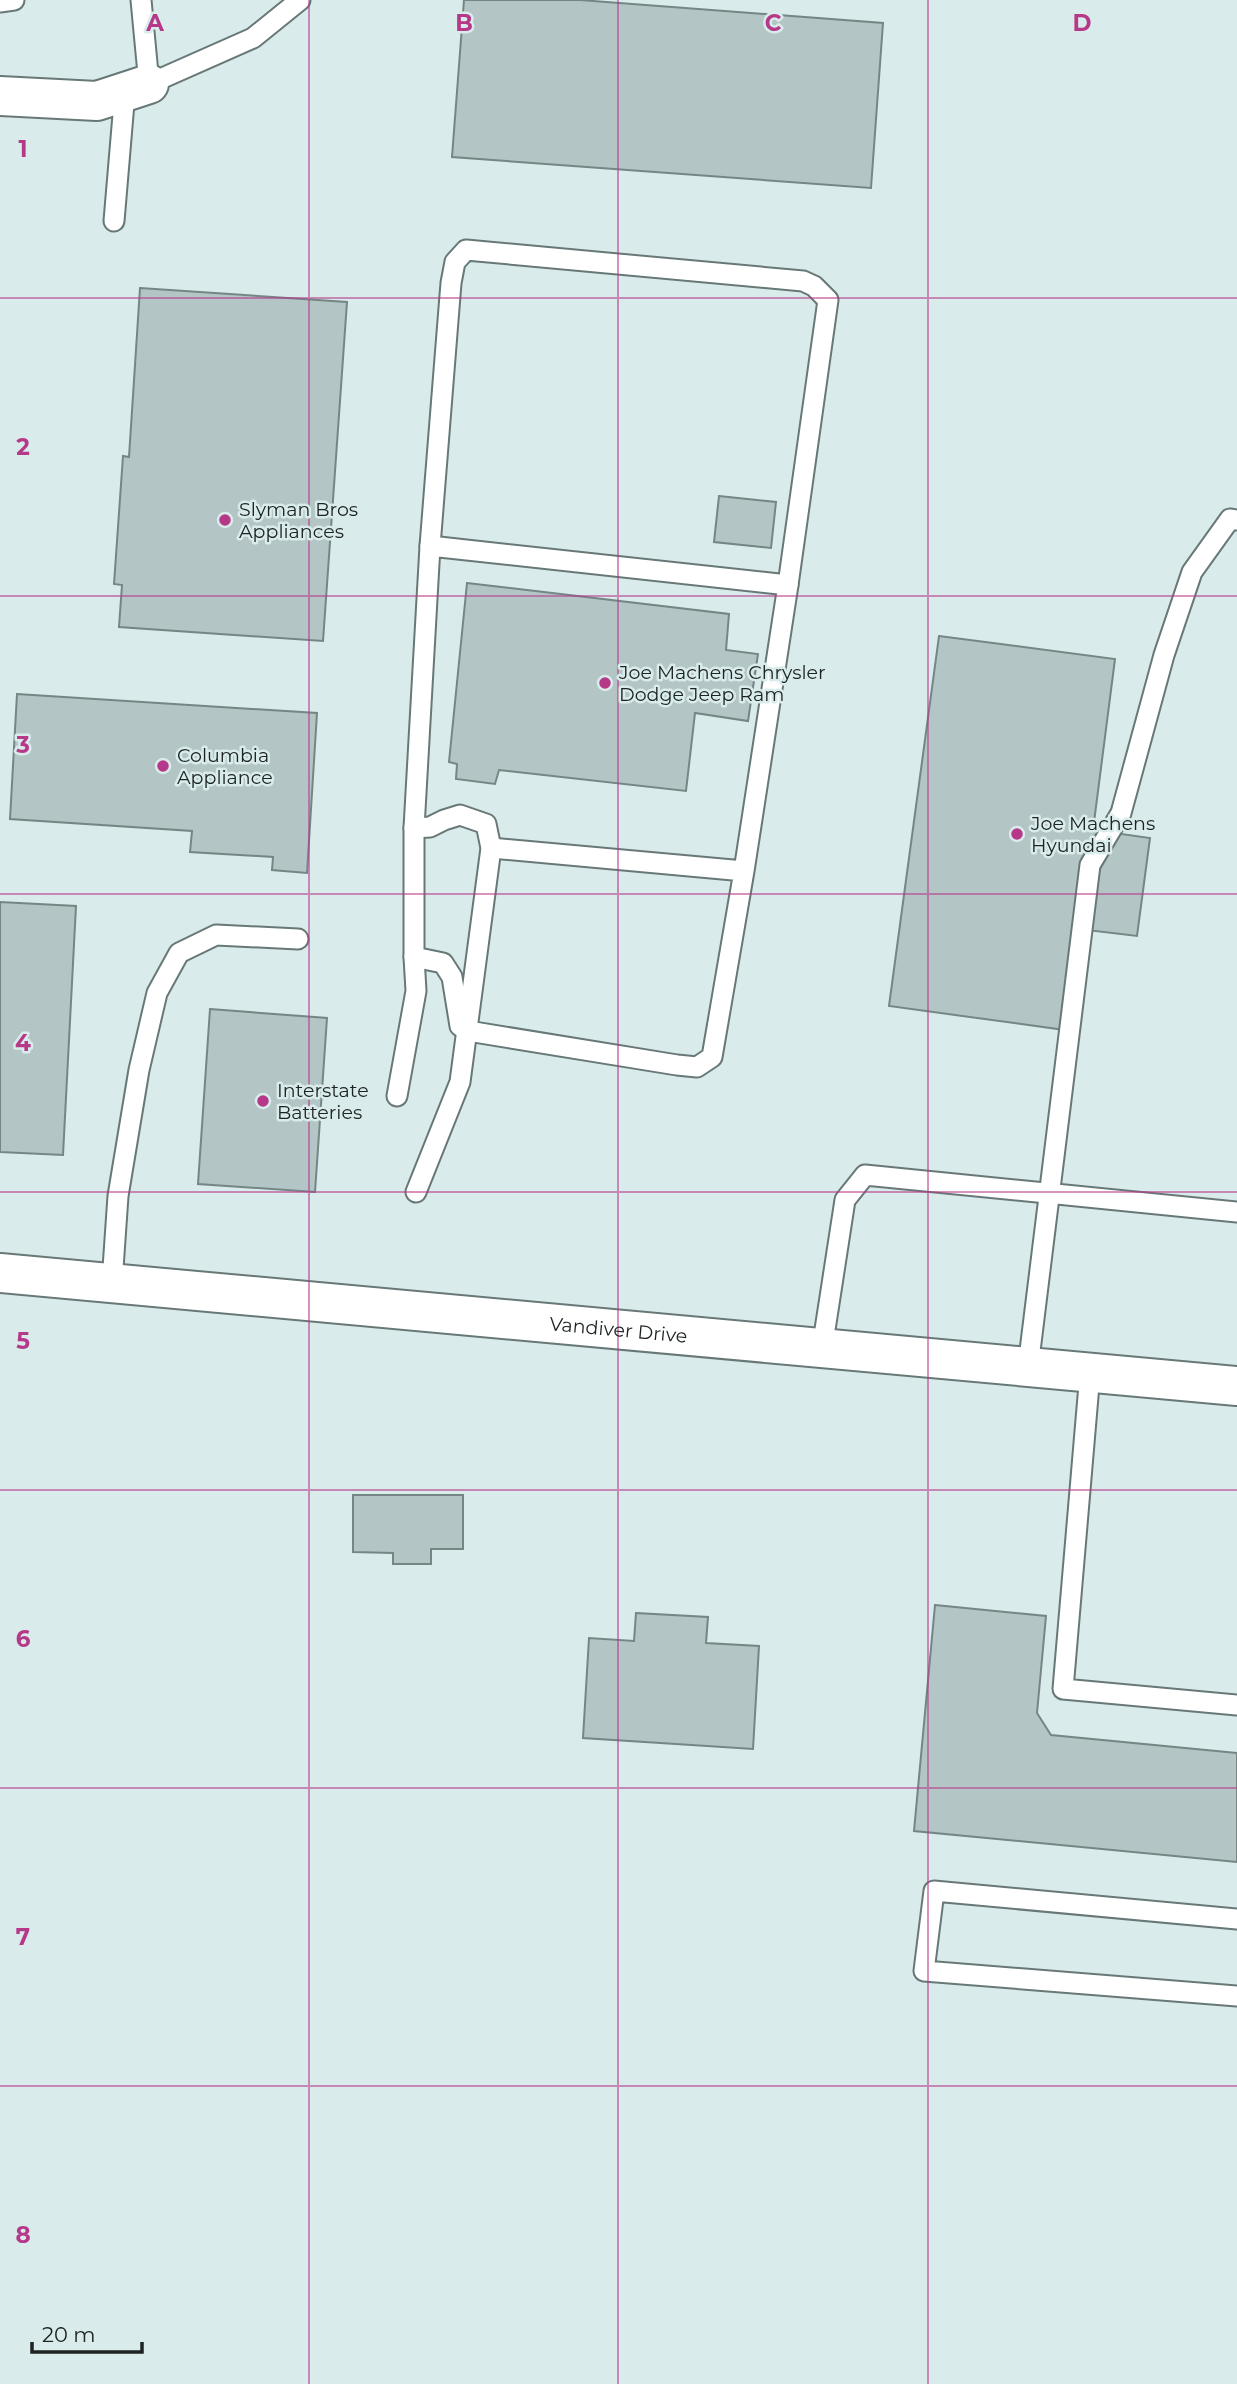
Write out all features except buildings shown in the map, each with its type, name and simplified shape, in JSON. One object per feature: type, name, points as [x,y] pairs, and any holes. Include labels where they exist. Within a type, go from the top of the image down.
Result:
[{"type":"main road","points":[[0,96],[97,101],[137,88]]},
{"type":"main road","name":"Vandiver Drive","points":[[0,1273],[1237,1386]]},
{"type":"lane","points":[[0,2],[14,0]]},
{"type":"lane","points":[[114,221],[137,88],[141,0]]},
{"type":"lane","points":[[137,88],[253,38],[300,0]]},
{"type":"lane","points":[[397,1096],[416,991],[414,957],[414,828],[430,546],[451,283],[455,262],[466,250],[803,281],[814,285],[828,300],[788,585],[712,1057],[697,1067],[677,1065],[468,1031],[460,1026],[452,978],[443,963],[414,957]]},
{"type":"lane","points":[[1028,1367],[1090,865],[1121,813],[1164,655],[1192,572],[1230,519],[1237,520]]},
{"type":"lane","points":[[430,546],[788,585]]},
{"type":"lane","points":[[414,828],[430,827],[460,815],[486,824],[491,848],[460,1082],[416,1192]]},
{"type":"lane","points":[[491,848],[744,871]]},
{"type":"lane","points":[[112,1283],[118,1196],[139,1070],[157,993],[179,953],[216,935],[298,939]]},
{"type":"lane","points":[[822,1349],[845,1200],[865,1175],[1237,1212]]},
{"type":"lane","points":[[1090,1373],[1063,1689],[1237,1706]]},
{"type":"lane","points":[[1237,1919],[934,1891],[924,1971],[1237,1996]]},
{"type":"place","name":"Slyman Bros Appliances","points":[[225,520]]},
{"type":"place","name":"Joe Machens Chrysler Dodge Jeep Ram","points":[[605,683]]},
{"type":"place","name":"Columbia Appliance","points":[[163,766]]},
{"type":"place","name":"Joe Machens Hyundai","points":[[1017,834]]},
{"type":"place","name":"Interstate Batteries","points":[[263,1101]]}]
